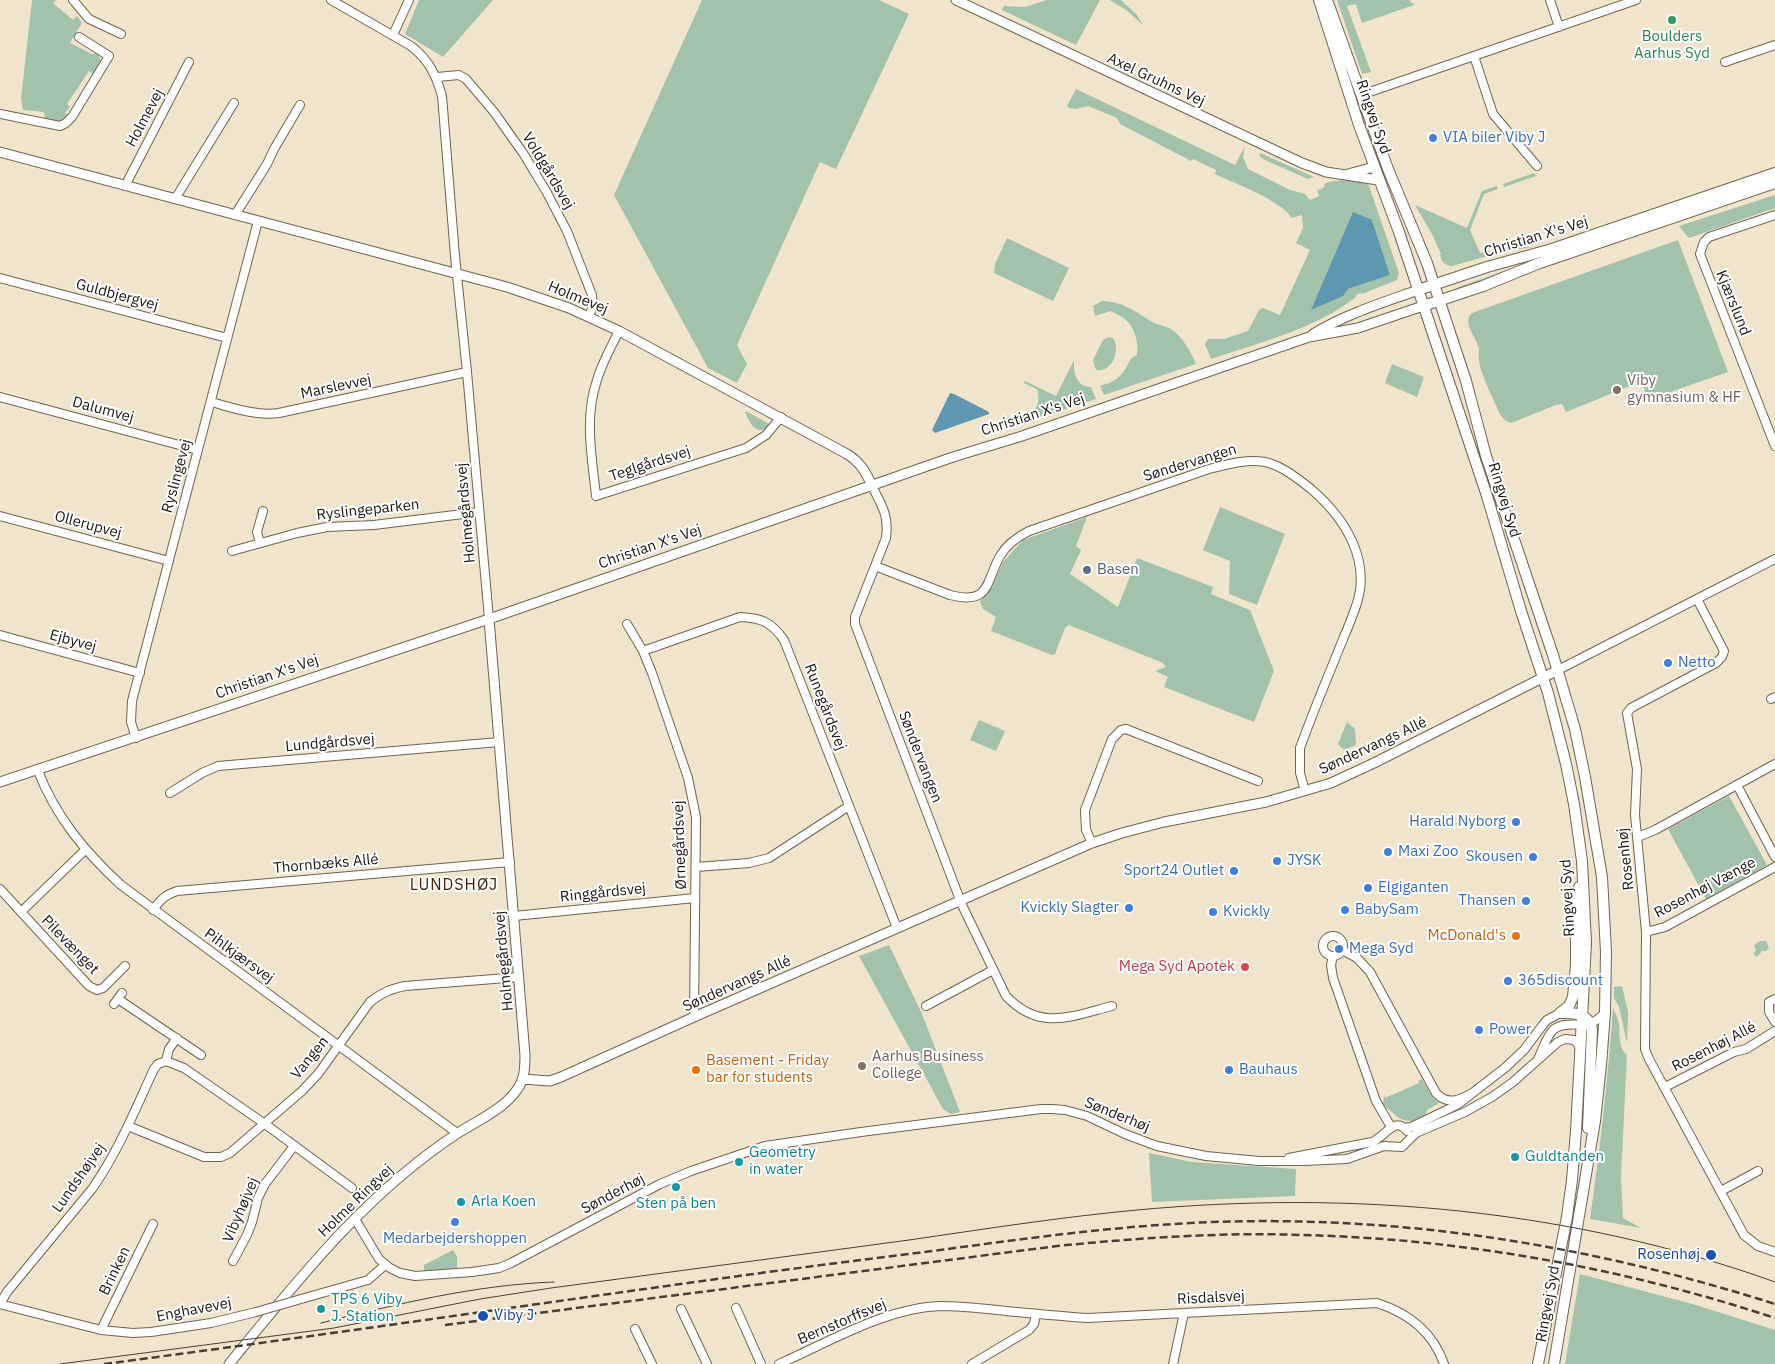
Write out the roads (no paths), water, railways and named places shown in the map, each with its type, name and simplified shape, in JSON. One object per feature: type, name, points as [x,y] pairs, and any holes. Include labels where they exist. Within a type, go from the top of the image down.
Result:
[{"type":"main road","name":"Ringvej Syd","points":[[1319,0],[1350,98],[1378,180],[1394,217],[1487,496],[1543,678],[1566,764],[1582,861],[1586,943],[1585,1021],[1581,1050],[1572,1180],[1538,1364]]},
{"type":"main road","name":"Ringvej Syd","points":[[1327,0],[1388,169],[1410,219],[1440,300],[1466,381],[1486,456],[1558,670],[1575,730],[1585,776],[1602,877],[1606,952],[1605,1012],[1595,1120],[1554,1364]]},
{"type":"main road","points":[[1374,167],[1382,171],[1410,219]]},
{"type":"main road","name":"Christian X's Vej","points":[[1418,290],[1488,267],[1552,249],[1775,173]]},
{"type":"main road","name":"Christian X's Vej","points":[[1424,306],[1483,286],[1537,264],[1775,183]]},
{"type":"main road","points":[[1560,1013],[1569,1006],[1573,997],[1576,965],[1576,910],[1582,861]]},
{"type":"main road","points":[[1560,1013],[1585,1021],[1593,1035],[1584,1187]]},
{"type":"street","points":[[73,0],[89,19],[121,34]]},
{"type":"street","name":"Holmegårdsvej","points":[[331,0],[421,54],[437,77],[442,96],[510,862],[525,1055],[522,1079]]},
{"type":"street","points":[[392,35],[410,0]]},
{"type":"street","name":"Axel Gruhns Vej","points":[[956,0],[1294,160],[1326,172],[1378,180]]},
{"type":"street","points":[[1550,0],[1559,27]]},
{"type":"street","points":[[1350,98],[1636,0]]},
{"type":"street","points":[[0,114],[60,126],[66,123],[72,117],[109,56],[79,37]]},
{"type":"street","points":[[1725,62],[1775,45]]},
{"type":"street","points":[[1474,56],[1493,114],[1537,166]]},
{"type":"street","name":"Holmevej","points":[[124,186],[190,62]]},
{"type":"street","name":"Voldgårdsvej","points":[[437,77],[459,75],[466,79],[494,112],[523,153],[567,231],[592,295],[593,306],[589,316]]},
{"type":"street","points":[[175,199],[234,103]]},
{"type":"street","points":[[235,215],[267,164],[300,105]]},
{"type":"street","name":"Holmevej","points":[[0,152],[531,294],[589,316],[619,330],[856,460],[865,470],[872,486]]},
{"type":"street","name":"Axel Gruhns Vej","points":[[1348,174],[1374,167]]},
{"type":"street","name":"Kjærslund","points":[[1775,215],[1708,237],[1700,254],[1775,446]]},
{"type":"street","name":"Ryslingevej","points":[[136,738],[130,713],[132,701],[258,221]]},
{"type":"street","name":"Guldbjergvej","points":[[0,278],[227,338]]},
{"type":"street","name":"Christian X's Vej","points":[[1309,337],[1352,314],[1418,290]]},
{"type":"street","name":"Christian X's Vej","points":[[0,782],[136,738],[953,457],[1022,436],[1309,337],[1358,328],[1424,306]]},
{"type":"street","name":"Teglgårdsvej","points":[[619,330],[596,380],[592,400],[589,432],[596,496],[746,448],[766,435],[781,418]]},
{"type":"street","name":"Marslevvej","points":[[211,402],[265,415],[467,372]]},
{"type":"street","name":"Dalumvej","points":[[0,397],[198,450]]},
{"type":"street","name":"Søndervangen","points":[[875,566],[950,595],[973,598],[989,585],[996,565],[1007,547],[1016,537],[1029,531],[1209,469],[1238,461],[1254,460],[1267,462],[1281,468],[1313,491],[1341,522],[1356,547],[1362,575],[1357,605],[1300,748],[1300,773],[1305,791]]},
{"type":"street","name":"Søndervangen","points":[[872,486],[885,511],[888,526],[886,538],[855,617],[855,624],[961,901]]},
{"type":"street","points":[[260,543],[257,532],[263,511]]},
{"type":"street","name":"Ryslingeparken","points":[[232,551],[297,533],[327,527],[374,524],[479,512]]},
{"type":"street","name":"Ollerupvej","points":[[0,516],[169,561]]},
{"type":"street","name":"Søndervangs Allé","points":[[522,1079],[550,1081],[561,1078],[897,928],[1092,844],[1122,833],[1164,822],[1266,802],[1331,783],[1543,678],[1775,559]]},
{"type":"street","name":"Rosenhøj","points":[[1697,599],[1724,651],[1722,657],[1716,663],[1631,708],[1627,713],[1637,769],[1635,815],[1646,932],[1645,1049],[1744,1235],[1758,1246],[1775,1252]]},
{"type":"street","name":"Runegårdsvej","points":[[643,651],[740,617],[766,621],[776,630],[784,640],[897,928]]},
{"type":"street","name":"Ørnegårdsvej","points":[[627,624],[643,651],[652,673],[693,797],[696,817],[694,1017]]},
{"type":"street","name":"Ejbyvej","points":[[0,635],[140,673]]},
{"type":"street","points":[[1092,844],[1086,830],[1085,810],[1112,739],[1121,730],[1126,730],[1258,781]]},
{"type":"street","name":"Lundgårdsvej","points":[[170,793],[202,772],[218,766],[499,742]]},
{"type":"street","points":[[1638,837],[1655,830],[1775,764]]},
{"type":"street","name":"Pihlkjærsvej","points":[[38,771],[47,794],[71,832],[85,850],[121,885],[457,1133]]},
{"type":"street","name":"Rosenhøj Vænge","points":[[1737,785],[1775,856]]},
{"type":"street","points":[[696,868],[749,863],[769,858],[849,806]]},
{"type":"street","name":"Pilevænget","points":[[21,912],[85,850]]},
{"type":"street","name":"Thornbæks Allé","points":[[153,910],[167,894],[177,891],[510,862]]},
{"type":"street","name":"Rosenhøj Vænge","points":[[1646,932],[1665,927],[1775,867]]},
{"type":"street","name":"Pilevænget","points":[[0,889],[89,986],[97,990],[102,988],[125,966]]},
{"type":"street","name":"Ringgårdsvej","points":[[514,916],[695,898]]},
{"type":"street","points":[[961,901],[993,970],[1011,1002],[1036,1017],[1060,1020],[1112,1006]]},
{"type":"street","points":[[1334,936],[1339,938],[1342,950],[1337,955],[1332,956],[1324,950],[1323,944],[1328,938],[1334,936]]},
{"type":"street","points":[[1342,950],[1357,958],[1370,972],[1436,1093],[1444,1100],[1453,1101],[1474,1092]]},
{"type":"street","points":[[1332,956],[1332,974],[1340,1000],[1376,1101],[1389,1130],[1387,1141],[1393,1146],[1402,1146],[1420,1131],[1492,1098],[1563,1040],[1575,1040],[1581,1050]]},
{"type":"street","points":[[926,1006],[993,970]]},
{"type":"street","name":"Vangen","points":[[128,1126],[204,1157],[213,1158],[230,1152],[302,1091],[318,1074],[370,1002],[381,993],[391,988],[519,977]]},
{"type":"street","points":[[118,999],[201,1055]]},
{"type":"street","name":"Rosenhøj Allé","points":[[1775,999],[1769,1002],[1769,1012],[1775,1022]]},
{"type":"street","points":[[1537,1062],[1554,1029],[1596,1020],[1605,1012]]},
{"type":"street","points":[[1404,1128],[1442,1114],[1457,1105],[1506,1067],[1524,1050],[1548,1020],[1560,1013]]},
{"type":"street","name":"Rosenhøj Allé","points":[[1665,1087],[1734,1052],[1746,1049],[1775,1031]]},
{"type":"street","name":"Lundshøjvej","points":[[0,1304],[7,1292],[100,1177],[115,1153],[154,1069],[158,1064],[166,1061],[169,1049],[176,1038]]},
{"type":"street","points":[[166,1061],[184,1068],[265,1124],[352,1188]]},
{"type":"street","name":"Holme Ringvej","points":[[229,1364],[304,1272],[354,1219],[409,1170],[457,1133],[506,1102],[516,1092],[522,1079]]},
{"type":"street","name":"Sønderhøj","points":[[385,1265],[400,1273],[415,1276],[499,1268],[511,1264],[660,1184],[727,1158],[765,1146],[1041,1109],[1059,1110],[1087,1116],[1143,1142],[1188,1154],[1235,1159],[1304,1161],[1347,1159],[1384,1146],[1393,1146]]},
{"type":"street","points":[[1389,1130],[1398,1125],[1404,1128],[1408,1133],[1408,1140]]},
{"type":"street","name":"Sønderhøj","points":[[1280,1160],[1372,1142],[1389,1130]]},
{"type":"street","name":"Vibyhøjvej","points":[[233,1261],[247,1235],[258,1198],[265,1184],[294,1146]]},
{"type":"street","points":[[1721,1191],[1758,1171]]},
{"type":"street","points":[[354,1219],[379,1259],[385,1265]]},
{"type":"street","name":"Brinken","points":[[101,1330],[153,1224]]},
{"type":"street","name":"Enghavevej","points":[[0,1304],[115,1333],[152,1332],[211,1323],[368,1280],[385,1265]]},
{"type":"street","name":"Risdalsvej","points":[[1036,1314],[1088,1318],[1377,1303],[1392,1308],[1419,1326],[1431,1339],[1440,1353],[1444,1364]]},
{"type":"street","name":"Bernstorffsvej","points":[[779,1364],[894,1314],[938,1306],[1036,1314]]},
{"type":"street","points":[[736,1308],[761,1364]]},
{"type":"street","points":[[681,1309],[707,1364]]},
{"type":"street","points":[[1172,1364],[1184,1313]]},
{"type":"street","points":[[972,1364],[1029,1330],[1034,1324],[1036,1314]]},
{"type":"street","points":[[636,1329],[652,1364]]},
{"type":"water","points":[[1353,212],[1372,220],[1390,275],[1348,289],[1343,296],[1311,310]]},
{"type":"water","points":[[950,393],[989,412],[989,414],[935,433],[932,430]]},
{"type":"tram line","points":[[60,1364],[334,1328],[480,1299],[551,1288],[1052,1220],[1137,1210],[1218,1204],[1380,1205],[1460,1211],[1541,1222],[1620,1237],[1698,1257],[1775,1282]]},
{"type":"tram line","points":[[321,1323],[436,1296],[495,1287],[554,1282]]},
{"type":"railway","points":[[104,1364],[685,1283],[1052,1235],[1190,1223],[1265,1221],[1339,1223],[1413,1228],[1486,1237],[1559,1249],[1631,1264],[1775,1304]]},
{"type":"railway","points":[[445,1325],[1057,1246],[1149,1238],[1242,1234],[1363,1238],[1483,1250],[1542,1259],[1660,1284],[1775,1318]]},
{"type":"place","name":"Boulders Aarhus Syd","points":[[1672,20]]},
{"type":"place","name":"VIA biler Viby J","points":[[1433,138]]},
{"type":"place","name":"Viby gymnasium & HF","points":[[1617,390]]},
{"type":"place","name":"Basen","points":[[1087,570]]},
{"type":"place","name":"Netto","points":[[1668,663]]},
{"type":"place","name":"Harald Nyborg","points":[[1516,822]]},
{"type":"place","name":"Maxi Zoo","points":[[1388,852]]},
{"type":"place","name":"Skousen","points":[[1533,857]]},
{"type":"place","name":"JYSK","points":[[1277,861]]},
{"type":"place","name":"Sport24 Outlet","points":[[1234,871]]},
{"type":"place","name":"Elgiganten","points":[[1368,888]]},
{"type":"place","name":"Thansen","points":[[1526,901]]},
{"type":"place","name":"Kvickly Slagter","points":[[1129,908]]},
{"type":"place","name":"BabySam","points":[[1345,910]]},
{"type":"place","name":"Kvickly","points":[[1213,912]]},
{"type":"place","name":"McDonald's","points":[[1516,936]]},
{"type":"place","name":"Mega Syd","points":[[1339,949]]},
{"type":"place","name":"Mega Syd Apotek","points":[[1245,967]]},
{"type":"place","name":"365discount","points":[[1508,981]]},
{"type":"place","name":"Power","points":[[1479,1030]]},
{"type":"place","name":"Aarhus Business College","points":[[862,1066]]},
{"type":"place","name":"Basement - Friday bar for students","points":[[696,1070]]},
{"type":"place","name":"Bauhaus","points":[[1229,1070]]},
{"type":"place","name":"Guldtanden","points":[[1515,1157]]},
{"type":"place","name":"Geometry in water","points":[[739,1162]]},
{"type":"place","name":"Sten på ben","points":[[676,1187]]},
{"type":"place","name":"Arla Koen","points":[[461,1202]]},
{"type":"place","name":"Medarbejdershoppen","points":[[455,1222]]},
{"type":"place","name":"Rosenhøj","points":[[1711,1255]]},
{"type":"place","name":"TPS 6 Viby J. Station","points":[[321,1309]]},
{"type":"place","name":"Viby J","points":[[483,1316]]},
{"type":"district","name":"LUNDSHØJ","points":[[454,885]]}]
